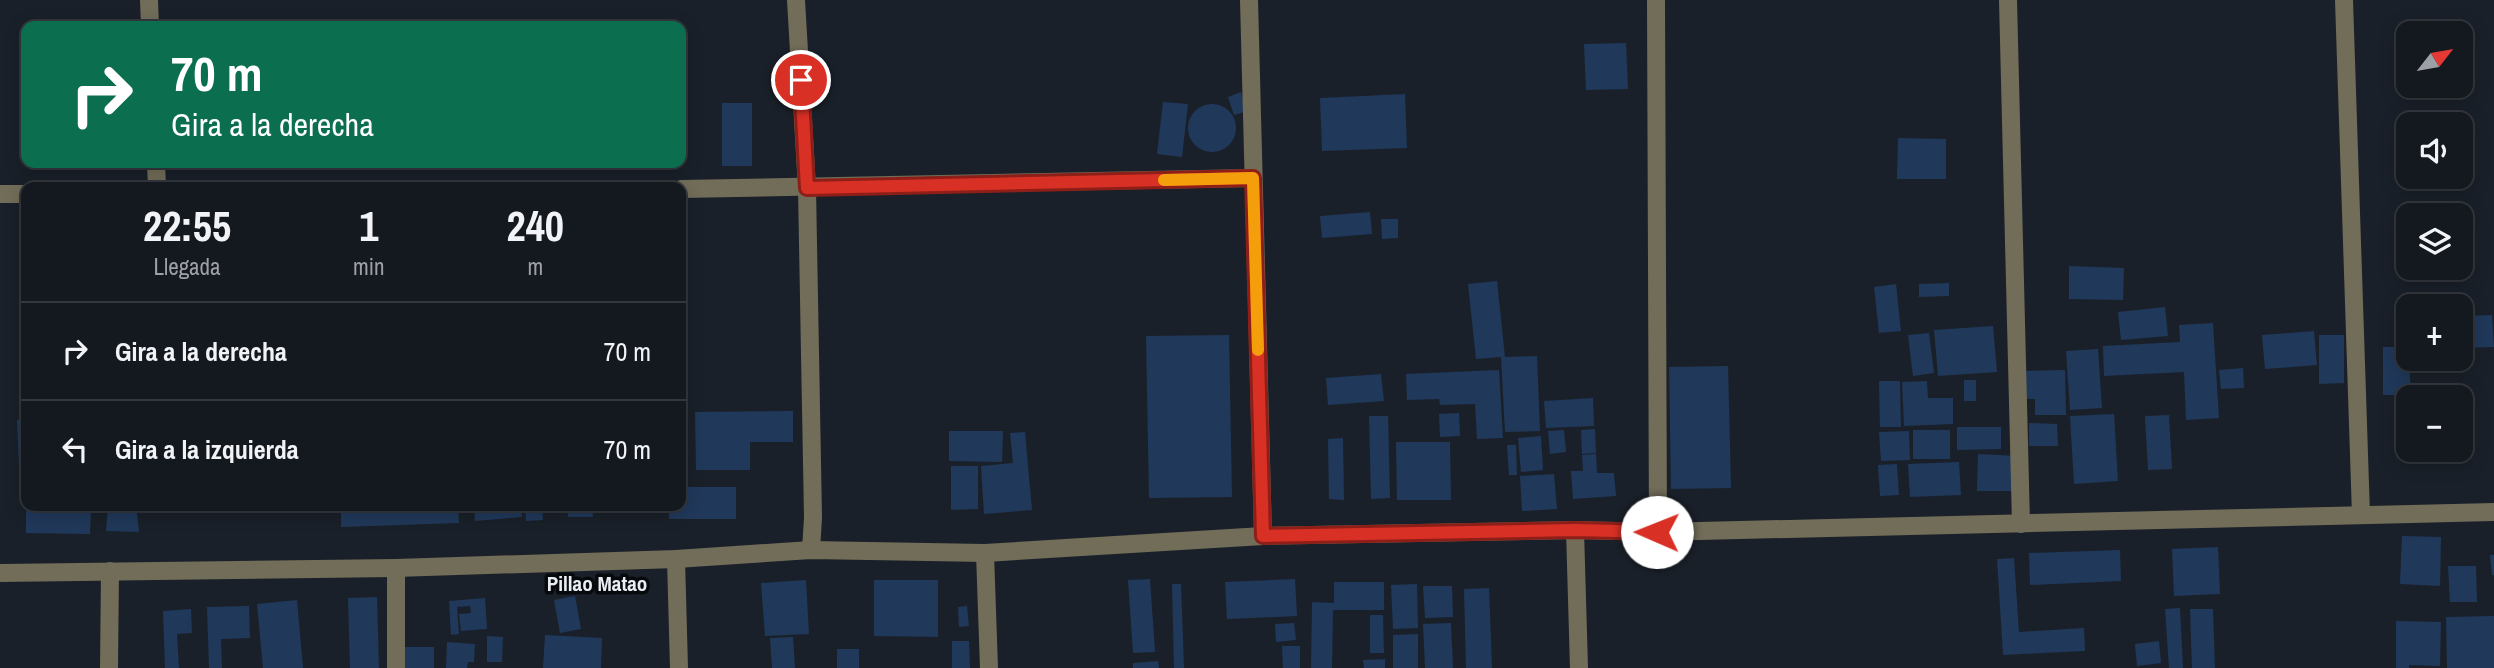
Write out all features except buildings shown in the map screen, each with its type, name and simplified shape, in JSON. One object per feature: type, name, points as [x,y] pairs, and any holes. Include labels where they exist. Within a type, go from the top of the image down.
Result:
[{"type":"street","points":[[149,0],[150,21]]},
{"type":"street","points":[[796,0],[807,188],[813,517],[811,550]]},
{"type":"street","points":[[1249,0],[1263,536]]},
{"type":"street","points":[[1656,0],[1657,532]]},
{"type":"street","points":[[2008,0],[2021,524]]},
{"type":"street","points":[[2344,0],[2361,515]]},
{"type":"street","points":[[686,189],[1253,178]]},
{"type":"street","points":[[0,194],[21,194]]},
{"type":"street","points":[[0,573],[396,568],[676,559],[811,550],[985,552],[1263,536],[1575,530],[1657,532],[2494,512]]},
{"type":"street","points":[[1575,530],[1579,668]]},
{"type":"street","points":[[985,552],[989,668]]},
{"type":"street","points":[[676,559],[679,668]]},
{"type":"street","points":[[396,568],[396,668]]},
{"type":"street","points":[[109,668],[110,571]]},
{"type":"slow traffic","points":[[1164,180],[1253,178],[1258,350]]},
{"type":"district","name":"Pillao Matao","points":[[597,584]]},
{"type":"route","points":[[801,80],[807,188],[1253,178],[1263,536],[1575,530],[1657,532]]}]
